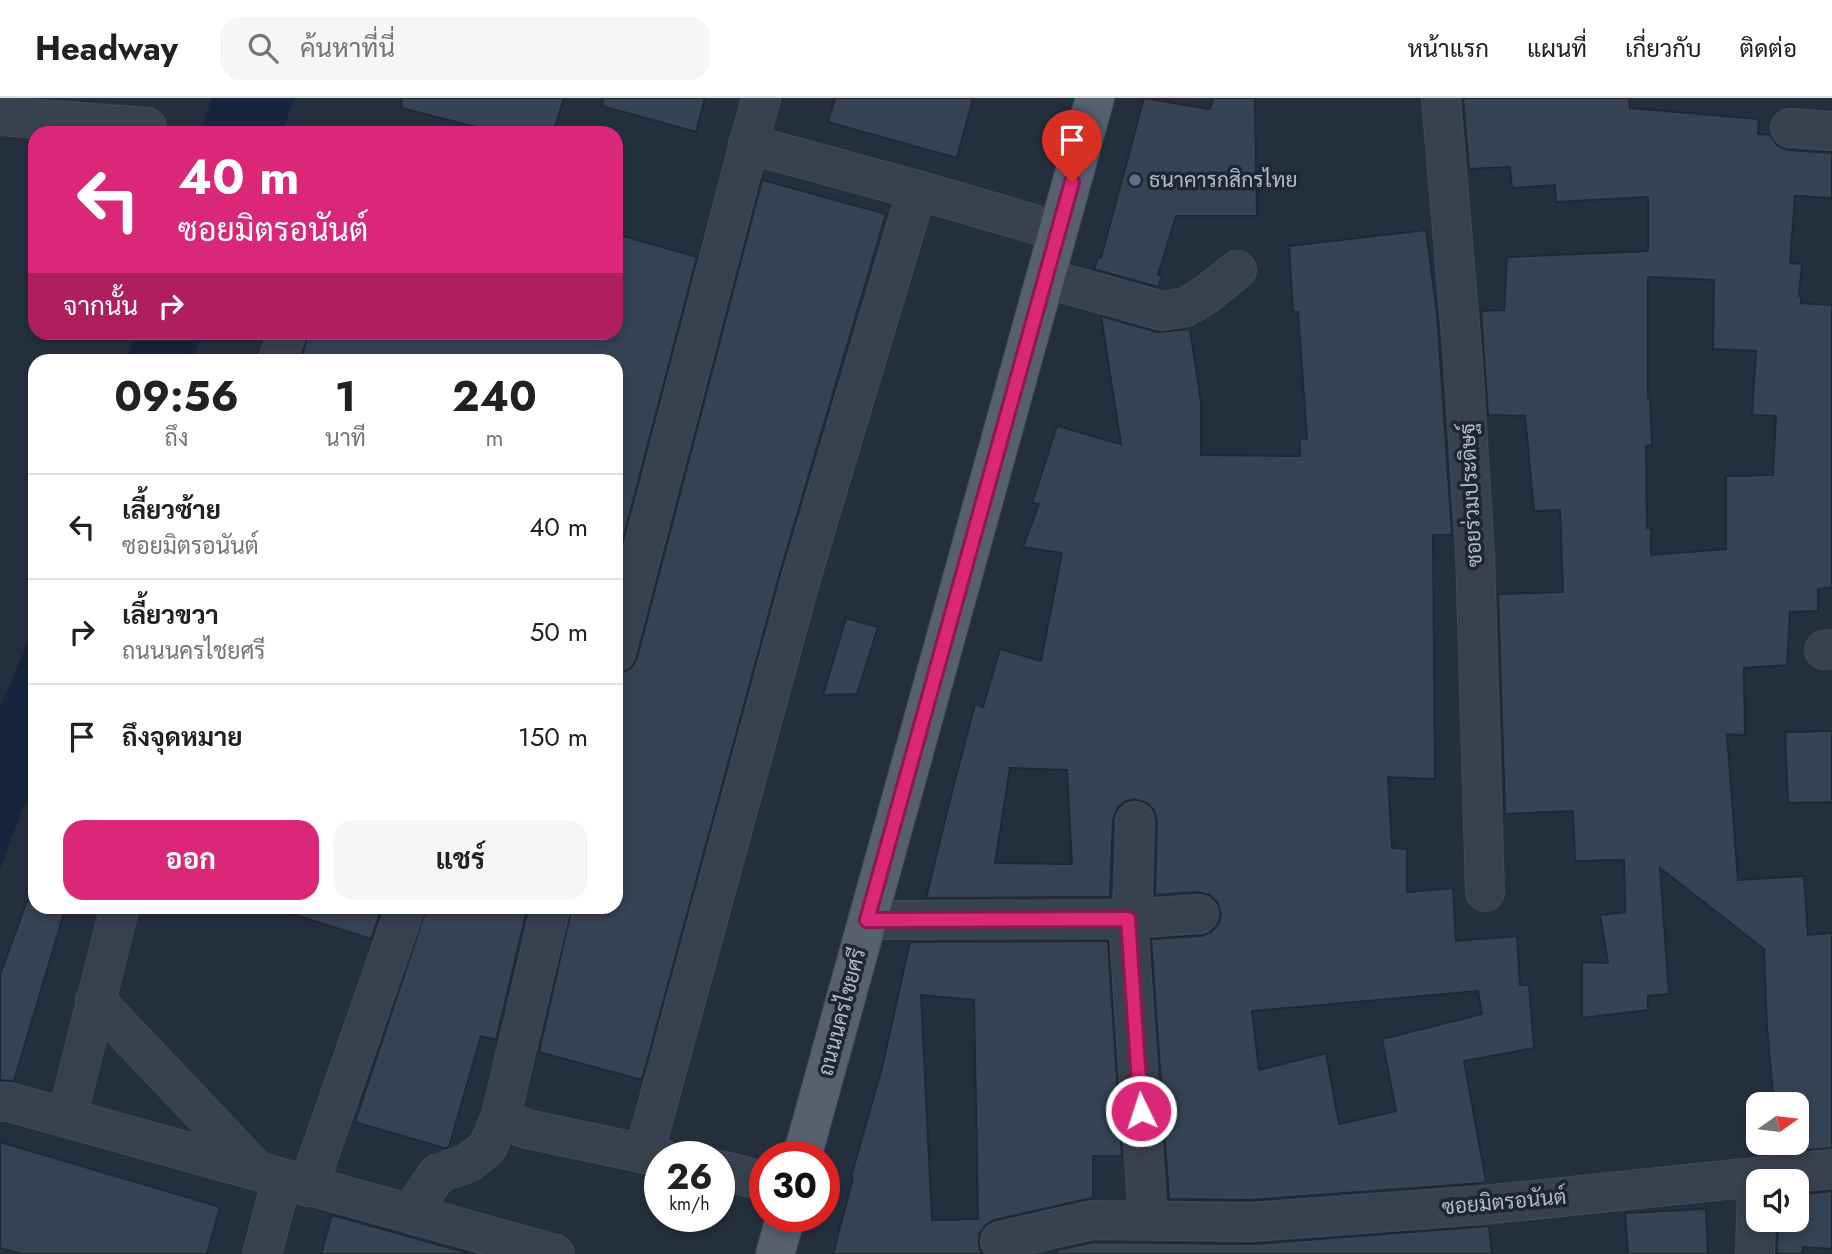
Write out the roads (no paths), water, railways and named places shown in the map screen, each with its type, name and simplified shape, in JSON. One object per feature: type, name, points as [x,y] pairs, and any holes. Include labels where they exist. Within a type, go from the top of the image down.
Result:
[{"type":"main road","name":"ถนนนครไชยศรี","points":[[806,1141],[1095,98]]},
{"type":"main road","points":[[775,1254],[781,1232]]},
{"type":"street","points":[[623,625],[761,98]]},
{"type":"street","name":"ซอยร่วมประดิษฐ์","points":[[1441,98],[1463,360],[1475,552],[1485,892]]},
{"type":"street","points":[[0,116],[134,126]]},
{"type":"street","points":[[1790,128],[1832,131]]},
{"type":"street","points":[[748,144],[1058,231]]},
{"type":"street","points":[[656,1141],[802,575],[917,190]]},
{"type":"street","points":[[1045,278],[1162,311],[1186,307],[1237,270]]},
{"type":"street","points":[[1135,821],[1133,894],[1128,919],[1148,1220]]},
{"type":"street","points":[[67,1118],[118,914]]},
{"type":"street","points":[[262,1254],[283,1179],[402,914]]},
{"type":"street","points":[[417,1216],[421,1198],[437,1174],[468,1163],[487,1148],[500,1119],[549,914]]},
{"type":"street","points":[[867,920],[1128,919],[1199,914]]},
{"type":"street","points":[[95,1000],[283,1179]]},
{"type":"street","points":[[0,1102],[9,1102],[555,1254]]},
{"type":"street","points":[[500,1119],[527,1129],[644,1154]]},
{"type":"street","name":"ซอยมิตรอนันต์","points":[[1809,1171],[1832,1169]]},
{"type":"street","name":"ซอยมิตรอนันต์","points":[[1000,1241],[1092,1220],[1148,1220],[1254,1238],[1483,1205],[1746,1178]]},
{"type":"street","points":[[1755,1254],[1756,1232]]},
{"type":"water","points":[[212,98],[295,98],[284,126],[202,126]]},
{"type":"water","points":[[133,340],[200,340],[194,354],[129,354]]},
{"type":"water","points":[[28,642],[28,795],[0,869],[0,707]]},
{"type":"place","name":"ธนาคารกสิกรไทย","points":[[1135,180]]}]
